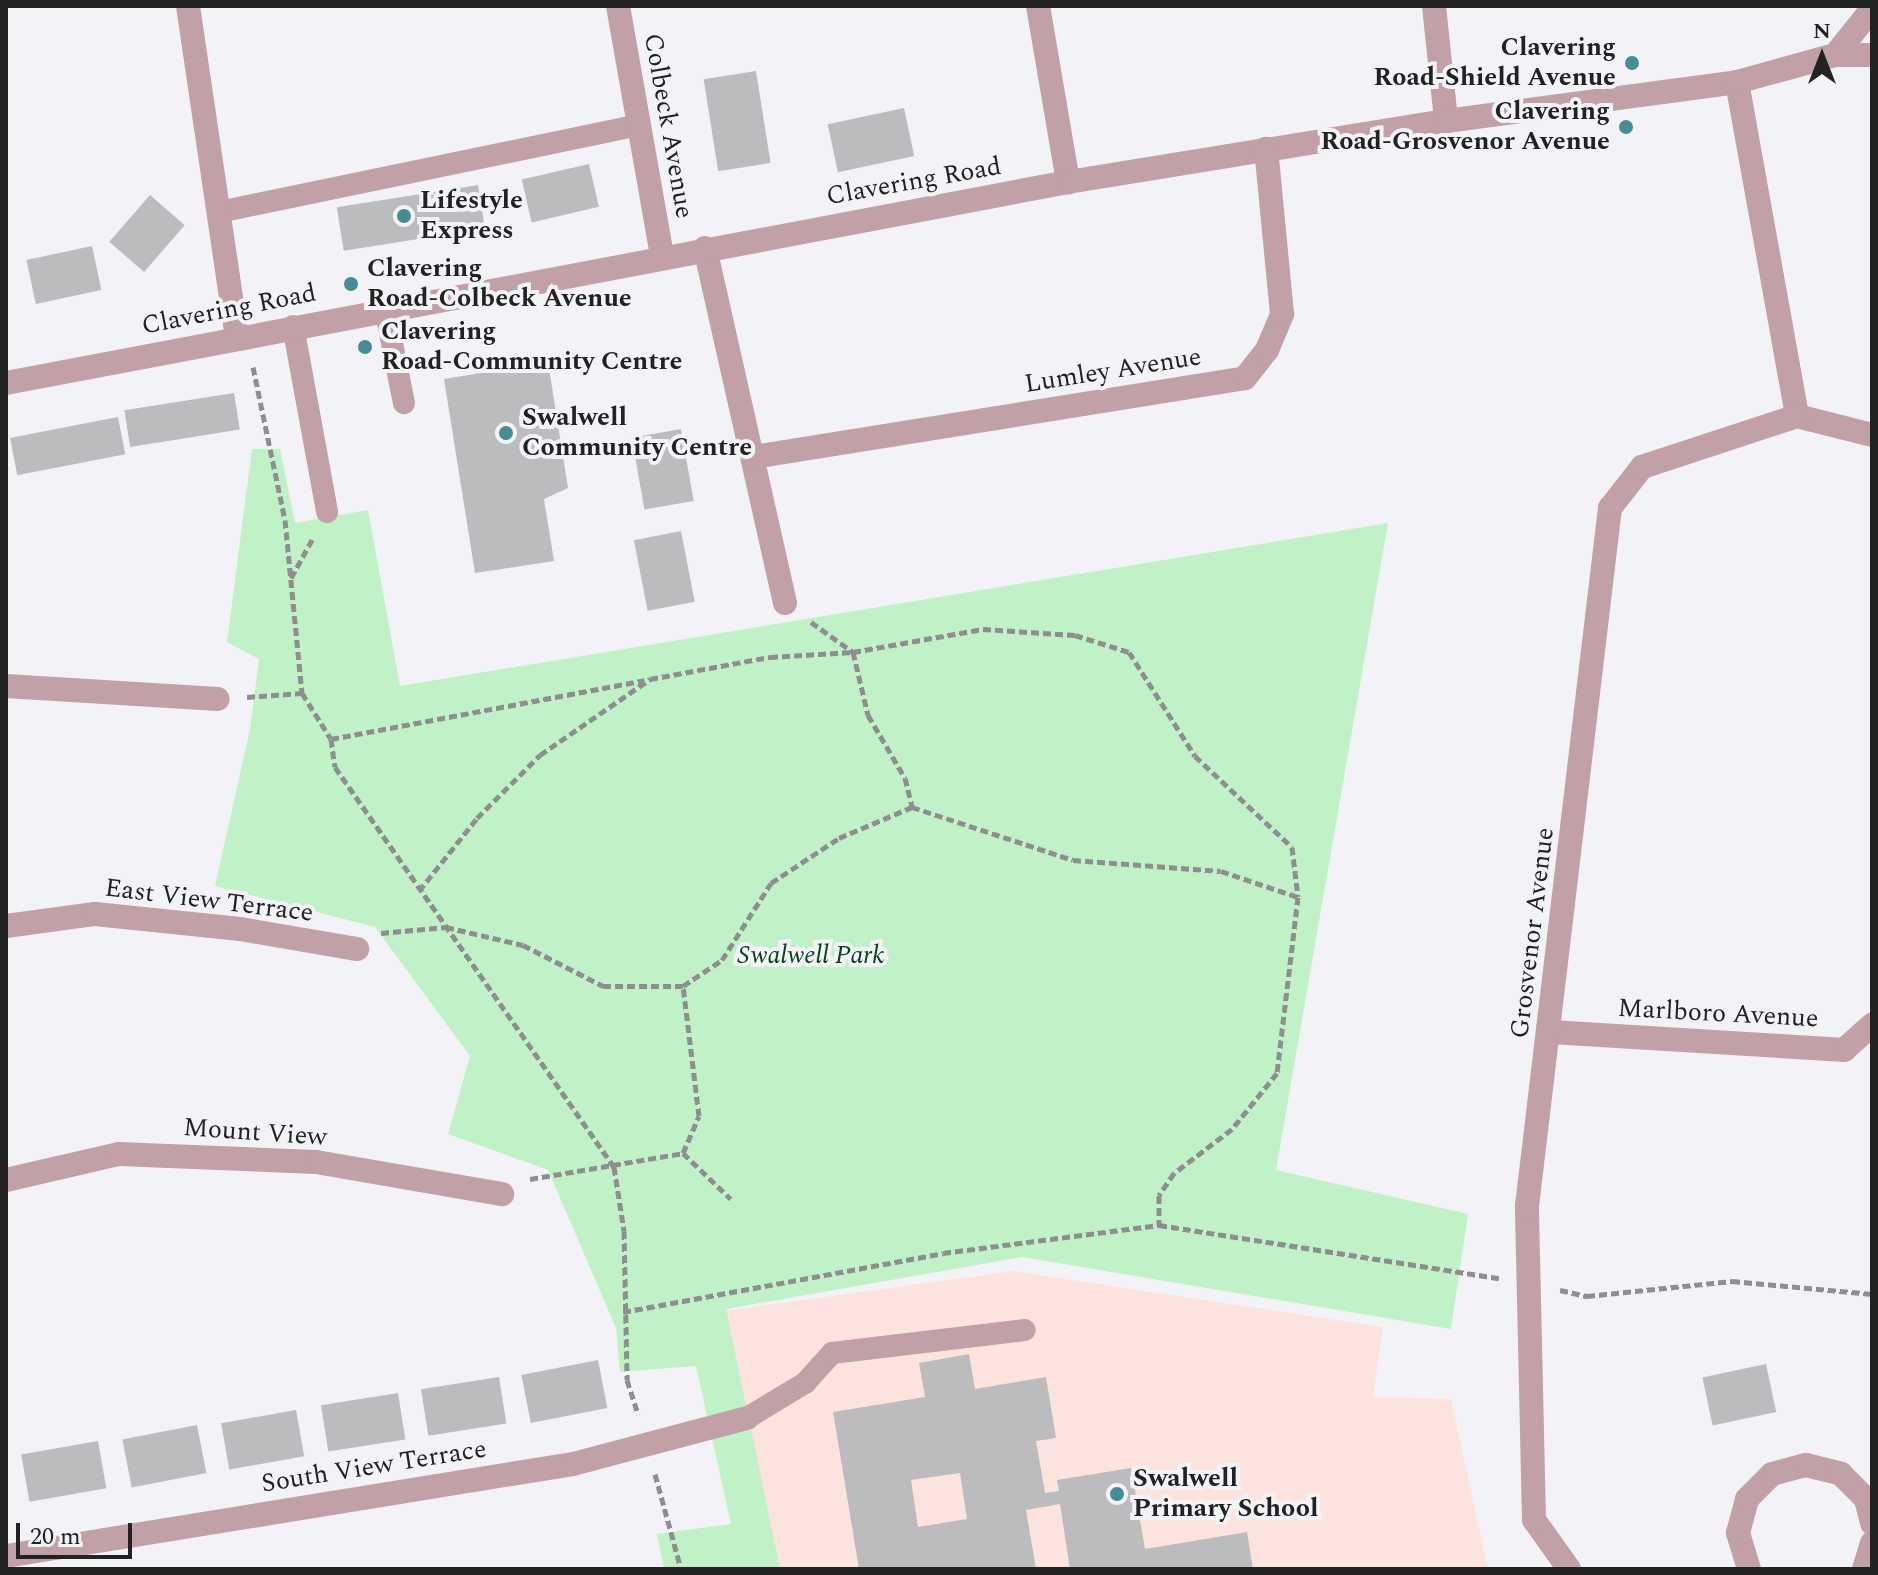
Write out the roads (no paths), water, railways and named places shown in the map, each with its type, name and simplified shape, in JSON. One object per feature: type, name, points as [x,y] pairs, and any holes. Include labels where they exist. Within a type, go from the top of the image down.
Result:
[{"type":"street","points":[[188,6],[237,336]]},
{"type":"street","name":"Colbeck Avenue","points":[[618,6],[662,256]]},
{"type":"street","points":[[1038,6],[1068,182]]},
{"type":"street","points":[[1434,6],[1446,121]]},
{"type":"street","points":[[1835,55],[1872,9]]},
{"type":"street","name":"Clavering Road","points":[[6,383],[237,336],[1068,182],[1446,121],[1737,82],[1835,55],[1872,55]]},
{"type":"street","points":[[1737,82],[1797,416],[1872,435]]},
{"type":"street","name":"Lumley Avenue","points":[[753,457],[1245,378],[1267,350],[1282,314],[1266,149]]},
{"type":"street","points":[[705,248],[785,603]]},
{"type":"street","name":"Grosvenor Avenue","points":[[1569,1569],[1534,1520],[1527,1206],[1551,1032],[1610,508],[1642,467],[1797,416]]},
{"type":"street","points":[[6,686],[218,699]]},
{"type":"street","name":"East View Terrace","points":[[6,926],[95,914],[357,949]]},
{"type":"street","name":"Marlboro Avenue","points":[[1551,1032],[1844,1050],[1872,1025]]},
{"type":"street","name":"Mount View","points":[[6,1180],[119,1154],[316,1162],[502,1194]]},
{"type":"street","name":"South View Terrace","points":[[6,1556],[573,1464],[648,1447],[747,1418]]},
{"type":"street","points":[[1744,1568],[1738,1533],[1747,1499],[1772,1474],[1806,1465],[1841,1474],[1866,1499],[1872,1523]]},
{"type":"street","points":[[1864,1569],[1872,1543]]},
{"type":"lane","points":[[219,212],[639,125]]},
{"type":"lane","points":[[385,308],[404,403]]},
{"type":"lane","points":[[293,326],[327,512]]},
{"type":"lane","points":[[747,1418],[805,1383],[832,1353],[1025,1330]]},
{"type":"place","name":"Clavering Road-Shield Avenue","points":[[1632,63]]},
{"type":"place","name":"Clavering Road-Grosvenor Avenue","points":[[1626,127]]},
{"type":"place","name":"Lifestyle Express","points":[[404,216]]},
{"type":"place","name":"Clavering Road-Colbeck Avenue","points":[[351,284]]},
{"type":"place","name":"Clavering Road-Community Centre","points":[[365,347]]},
{"type":"place","name":"Swalwell Community Centre","points":[[506,433]]},
{"type":"place","name":"Swalwell Primary School","points":[[1117,1494]]},
{"type":"park label","name":"Swalwell Park","points":[[811,956]]}]
